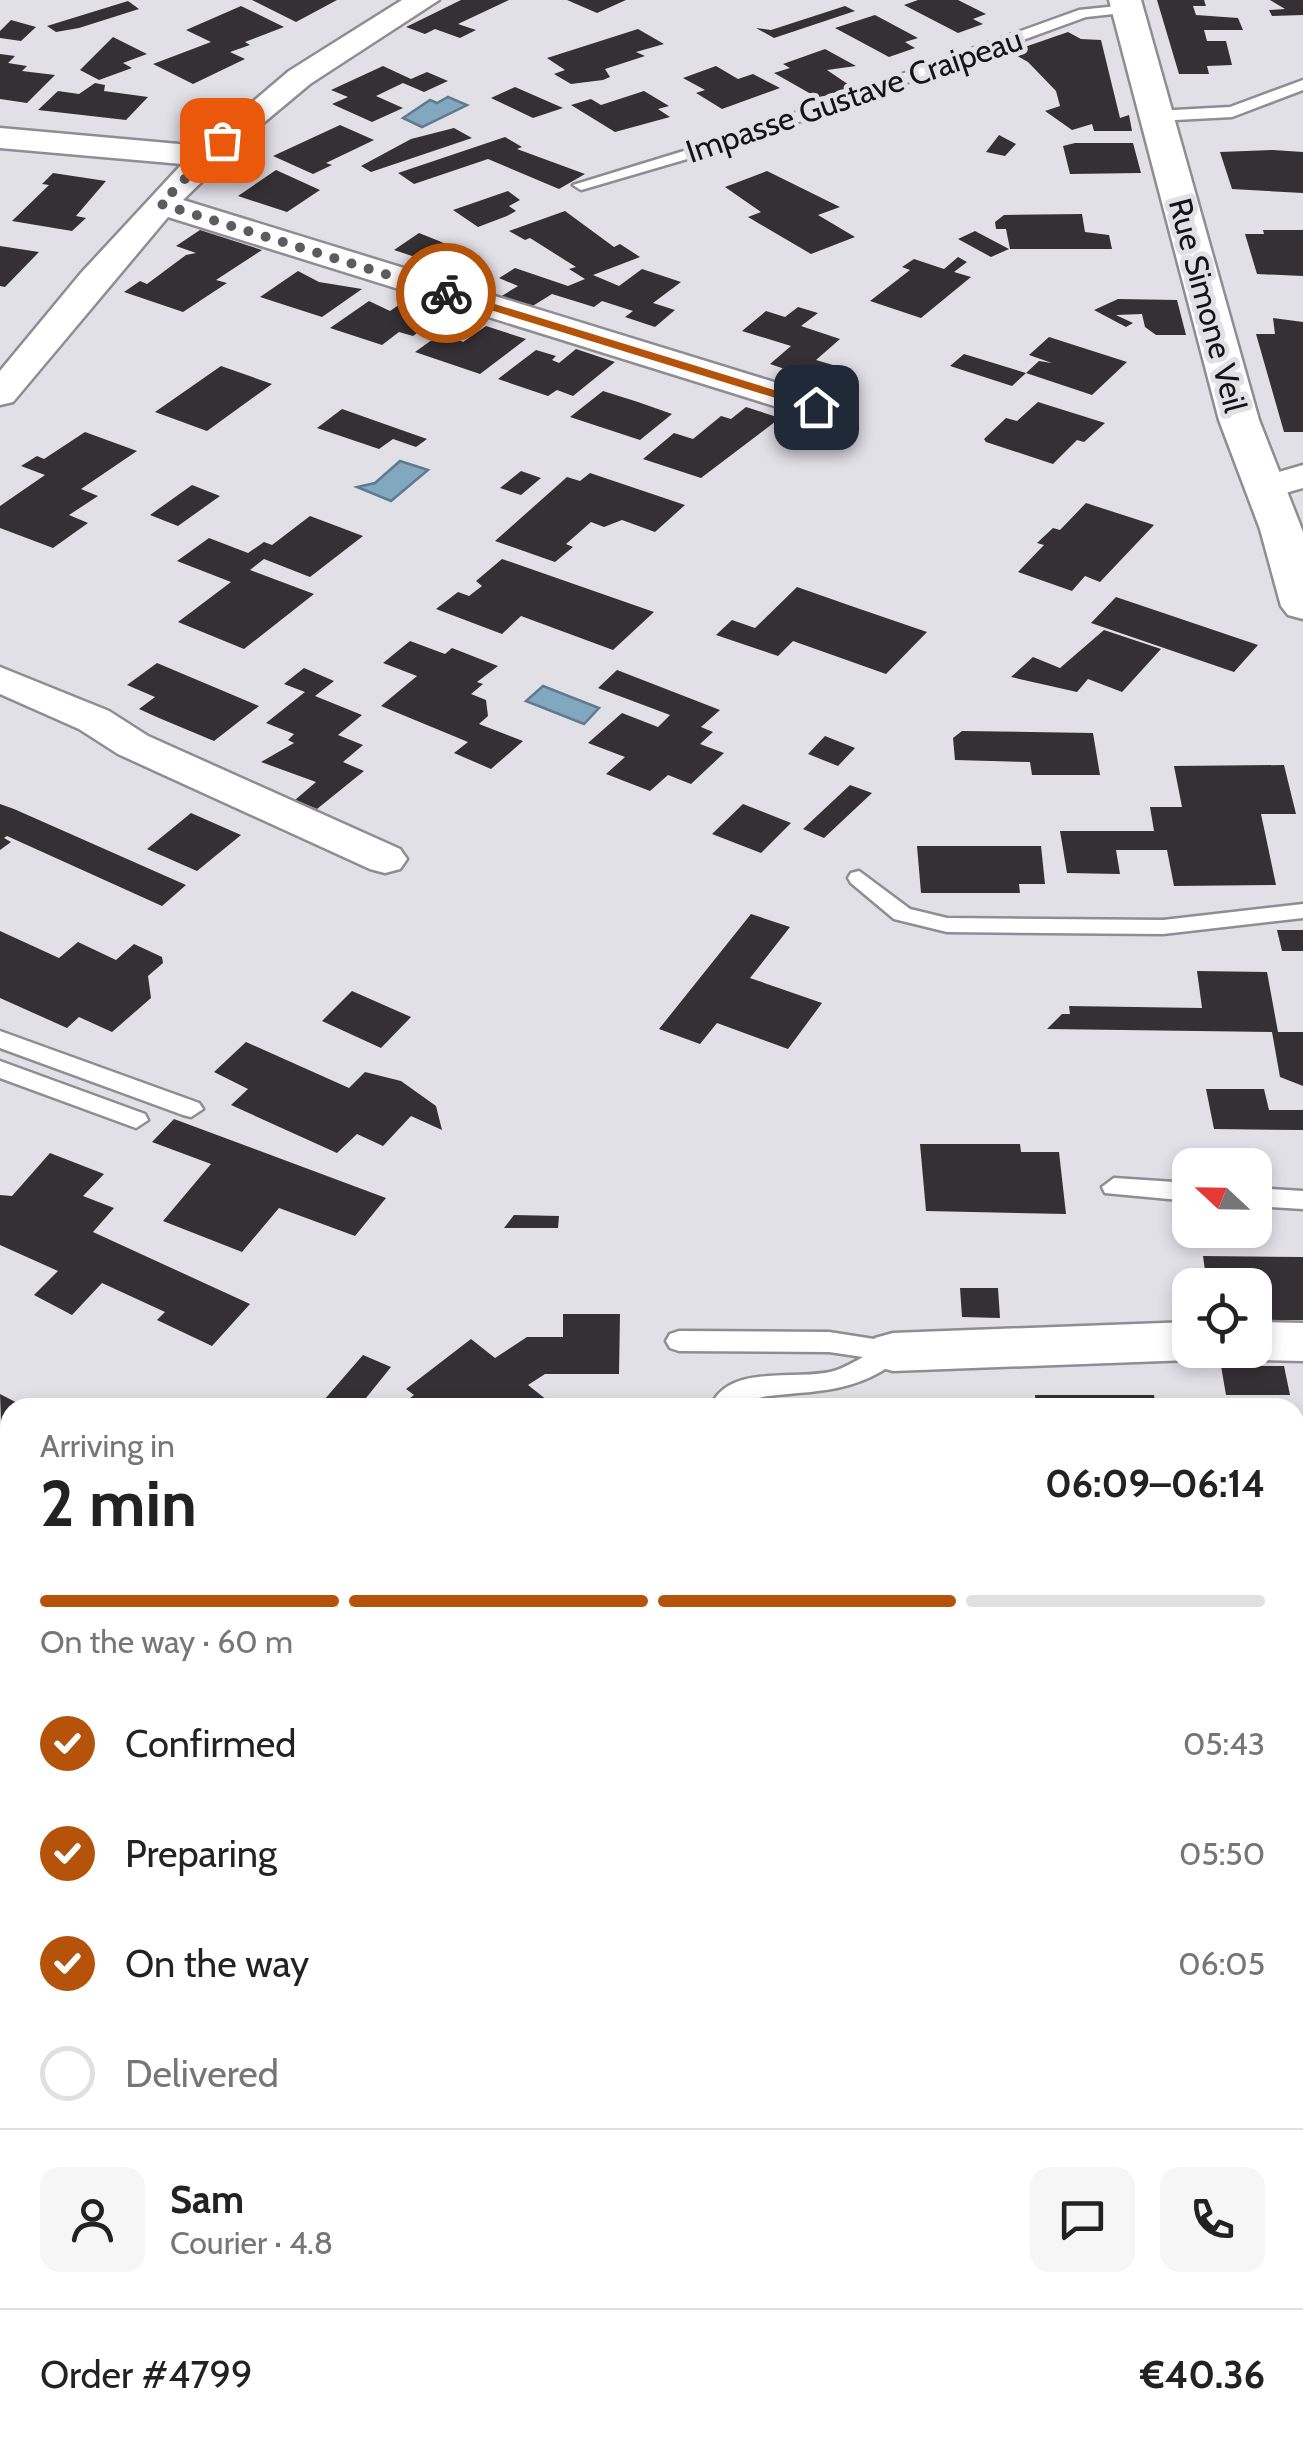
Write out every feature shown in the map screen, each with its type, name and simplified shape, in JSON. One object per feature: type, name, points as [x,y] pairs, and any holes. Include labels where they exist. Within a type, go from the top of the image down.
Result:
[{"type":"main road","name":"Rue Simone Veil","points":[[1126,4],[1239,420],[1303,606]]},
{"type":"street","points":[[0,394],[205,156],[315,62],[370,27],[424,0]]},
{"type":"street","points":[[0,138],[205,156]]},
{"type":"street","points":[[161,204],[816,407]]},
{"type":"street","points":[[1264,488],[1303,476]]},
{"type":"street","points":[[0,678],[94,720],[133,745],[385,859]]},
{"type":"street","points":[[1272,1341],[1303,1342]]},
{"type":"street","points":[[893,1352],[1172,1343]]},
{"type":"lane","name":"Impasse Gustave Craipeau","points":[[582,185],[730,142],[1084,13],[1126,4]]},
{"type":"lane","points":[[1156,116],[1232,112],[1303,85]]},
{"type":"lane","points":[[859,878],[902,914],[948,925],[1163,927],[1303,911]]},
{"type":"lane","points":[[0,1039],[190,1109]]},
{"type":"lane","points":[[0,1069],[136,1120]]},
{"type":"lane","points":[[1114,1187],[1172,1191]]},
{"type":"lane","points":[[1272,1198],[1303,1200]]},
{"type":"lane","points":[[679,1341],[829,1342],[893,1352]]},
{"type":"lane","points":[[731,1398],[742,1390],[767,1383],[836,1381],[893,1352]]},
{"type":"water","points":[[448,97],[467,105],[422,127],[403,118],[430,100],[437,103]]},
{"type":"water","points":[[400,461],[428,470],[391,501],[357,487],[375,483]]},
{"type":"water","points":[[543,686],[599,708],[584,724],[526,701]]},
{"type":"building","points":[[252,0],[337,0],[296,22]]},
{"type":"building","points":[[461,0],[509,0],[458,24],[476,30],[460,38],[435,29],[425,34],[406,27]]},
{"type":"building","points":[[567,0],[626,0],[597,13]]},
{"type":"building","points":[[918,0],[958,0],[986,14],[973,19],[983,24],[958,33],[904,5]]},
{"type":"building","points":[[1157,0],[1204,0],[1206,6],[1193,6],[1196,15],[1238,18],[1243,30],[1204,30],[1207,41],[1226,41],[1232,65],[1207,66],[1209,74],[1179,74]]},
{"type":"building","points":[[1270,0],[1303,0],[1303,15],[1272,16],[1269,10],[1285,9]]},
{"type":"building","points":[[128,1],[139,9],[79,28],[56,32],[47,26]]},
{"type":"building","points":[[241,6],[284,27],[245,42],[250,45],[230,52],[245,59],[193,84],[153,64],[211,42],[186,30]]},
{"type":"building","points":[[845,6],[855,11],[774,38],[756,28],[771,30]]},
{"type":"building","points":[[875,15],[918,38],[905,42],[915,48],[889,57],[835,28]]},
{"type":"building","points":[[11,20],[36,27],[21,41],[0,38],[0,31]]},
{"type":"building","points":[[638,29],[664,44],[636,52],[645,56],[605,69],[610,77],[603,80],[571,84],[554,74],[565,70],[547,58]]},
{"type":"building","points":[[1068,32],[1081,39],[1101,40],[1120,118],[1129,115],[1132,131],[1094,131],[1092,124],[1072,130],[1045,111],[1060,106],[1056,91],[1028,62],[1010,52]]},
{"type":"building","points":[[113,37],[147,54],[123,63],[132,68],[99,80],[80,70]]},
{"type":"building","points":[[825,49],[856,66],[827,70],[852,87],[818,98],[774,73],[790,68],[783,64]]},
{"type":"building","points":[[0,54],[15,56],[8,63],[27,66],[22,71],[55,75],[27,103],[0,99]]},
{"type":"building","points":[[383,66],[411,79],[427,72],[448,81],[424,92],[403,83],[376,96],[403,108],[372,122],[332,104],[348,97],[331,90]]},
{"type":"building","points":[[716,66],[738,79],[753,74],[780,88],[722,109],[696,93],[705,90],[683,78]]},
{"type":"building","points":[[95,83],[105,85],[104,91],[148,97],[126,120],[38,110],[58,91],[79,94]]},
{"type":"building","points":[[515,87],[563,108],[533,118],[491,98]]},
{"type":"building","points":[[644,91],[669,106],[658,109],[670,117],[615,132],[571,105],[591,99],[601,105]]},
{"type":"building","points":[[340,125],[374,140],[326,163],[332,165],[313,174],[273,156]]},
{"type":"building","points":[[454,128],[472,138],[371,172],[361,166],[411,139]]},
{"type":"building","points":[[999,135],[1016,144],[1005,156],[986,152]]},
{"type":"building","points":[[505,137],[522,147],[517,149],[585,174],[559,189],[488,159],[414,184],[398,173]]},
{"type":"building","points":[[1133,143],[1141,173],[1070,174],[1063,146]]},
{"type":"building","points":[[1220,152],[1303,152],[1303,193],[1232,189]]},
{"type":"building","points":[[276,170],[320,190],[287,212],[238,196]]},
{"type":"building","points":[[767,171],[840,207],[818,215],[855,237],[811,254],[748,217],[761,212],[725,187]]},
{"type":"building","points":[[53,173],[106,181],[76,216],[86,218],[72,231],[12,221],[49,185],[42,184]]},
{"type":"building","points":[[508,191],[520,200],[509,206],[516,211],[478,227],[453,210]]},
{"type":"building","points":[[565,211],[614,247],[620,244],[640,257],[593,275],[619,286],[642,269],[681,282],[653,303],[675,310],[655,327],[625,317],[633,311],[602,301],[594,307],[552,294],[531,307],[500,297],[518,286],[499,278],[515,268],[568,286],[585,279],[569,269],[576,267],[530,238],[525,240],[509,231]]},
{"type":"building","points":[[1082,214],[1085,232],[1109,235],[1112,249],[1010,249],[1006,229],[996,229],[995,222],[1004,215]]},
{"type":"building","points":[[200,230],[262,250],[216,280],[227,283],[183,312],[124,292],[140,281],[147,284],[186,255],[196,253],[176,246]]},
{"type":"building","points":[[1263,230],[1303,230],[1303,276],[1257,274],[1245,234],[1264,234]]},
{"type":"building","points":[[975,231],[1009,249],[991,257],[958,239]]},
{"type":"building","points":[[419,233],[457,249],[446,257],[425,251],[415,257],[394,250]]},
{"type":"building","points":[[0,246],[39,252],[5,287],[0,286]]},
{"type":"building","points":[[958,257],[967,262],[954,272],[971,277],[921,318],[870,301],[910,270],[902,267],[914,259],[944,269]]},
{"type":"building","points":[[298,271],[319,282],[362,289],[322,317],[260,297]]},
{"type":"building","points":[[1118,299],[1177,300],[1186,335],[1156,335],[1145,327],[1142,314],[1116,315],[1133,323],[1126,327],[1094,310]]},
{"type":"building","points":[[406,300],[446,312],[413,336],[399,332],[382,345],[330,328],[369,301],[390,311]]},
{"type":"building","points":[[798,307],[818,313],[801,326],[840,339],[816,360],[843,368],[826,383],[770,364],[791,346],[742,331],[766,311],[785,317]]},
{"type":"building","points":[[1273,318],[1303,322],[1303,432],[1284,432],[1256,334],[1275,334]]},
{"type":"building","points":[[486,326],[526,339],[480,374],[415,352],[443,332],[463,342]]},
{"type":"building","points":[[1049,337],[1127,362],[1092,395],[1026,373],[1039,361],[1052,363],[1029,355]]},
{"type":"building","points":[[576,349],[615,362],[573,396],[557,390],[548,396],[498,379],[536,350],[556,356],[552,360],[559,363]]},
{"type":"building","points":[[964,354],[1026,373],[1012,386],[950,366]]},
{"type":"building","points":[[221,366],[272,384],[207,431],[155,412]]},
{"type":"building","points":[[603,391],[672,414],[640,440],[570,417]]},
{"type":"building","points":[[1038,402],[1105,423],[1084,442],[1077,440],[1053,464],[986,442],[984,439],[1006,418],[1017,421]]},
{"type":"building","points":[[746,407],[780,418],[701,478],[643,459],[674,433],[693,439],[721,416],[731,419]]},
{"type":"building","points":[[342,409],[427,439],[416,447],[393,439],[379,449],[317,428]]},
{"type":"building","points":[[85,432],[137,451],[81,489],[98,496],[69,515],[88,523],[53,548],[0,528],[0,506],[45,475],[21,466],[37,456],[44,459]]},
{"type":"building","points":[[521,471],[541,478],[521,495],[500,488]]},
{"type":"building","points":[[590,473],[685,505],[655,532],[622,520],[604,527],[591,522],[566,544],[573,547],[555,562],[495,541],[567,477],[580,481]]},
{"type":"building","points":[[192,485],[220,496],[178,526],[150,515]]},
{"type":"building","points":[[1086,503],[1154,525],[1100,582],[1085,576],[1072,591],[1018,572],[1044,545],[1037,543],[1053,528],[1060,530]]},
{"type":"building","points":[[310,516],[363,536],[310,577],[264,559],[250,570],[314,594],[244,649],[178,622],[231,582],[177,561],[209,538],[248,553],[264,542],[272,545]]},
{"type":"building","points":[[502,559],[654,612],[613,650],[521,616],[502,634],[436,609],[458,592],[469,596],[482,586],[476,581]]},
{"type":"building","points":[[797,587],[927,632],[886,674],[793,641],[778,656],[716,635],[732,620],[755,628]]},
{"type":"building","points":[[1116,597],[1258,645],[1234,672],[1091,623]]},
{"type":"building","points":[[1104,630],[1161,649],[1122,692],[1088,679],[1077,692],[1011,677],[1033,657],[1060,668]]},
{"type":"building","points":[[410,641],[445,654],[452,648],[498,666],[477,682],[483,684],[471,694],[486,700],[488,716],[479,724],[523,741],[491,769],[454,753],[468,742],[381,706],[417,676],[383,663]]},
{"type":"building","points":[[157,663],[259,706],[214,741],[159,718],[139,709],[155,697],[127,685]]},
{"type":"building","points":[[304,668],[334,681],[315,696],[362,715],[338,735],[363,745],[343,762],[364,771],[317,809],[295,800],[316,782],[261,762],[294,743],[288,740],[294,734],[266,723],[305,692],[284,684]]},
{"type":"building","points":[[617,670],[720,710],[701,727],[713,732],[700,744],[724,753],[691,784],[668,775],[650,791],[606,774],[625,757],[588,743],[622,713],[658,727],[670,715],[598,688]]},
{"type":"building","points":[[962,731],[1093,733],[1100,775],[1032,775],[1030,762],[955,760],[953,738]]},
{"type":"building","points":[[825,736],[855,748],[838,766],[808,754]]},
{"type":"building","points":[[1284,765],[1296,814],[1261,814],[1276,885],[1174,886],[1167,850],[1116,850],[1120,874],[1067,873],[1060,831],[1154,831],[1150,807],[1182,807],[1174,766]]},
{"type":"building","points":[[850,785],[872,793],[824,838],[803,829]]},
{"type":"building","points":[[0,804],[186,885],[162,906],[7,836],[4,838],[11,842],[0,850]]},
{"type":"building","points":[[743,804],[791,823],[761,853],[712,834]]},
{"type":"building","points":[[191,813],[241,835],[197,871],[147,849]]},
{"type":"building","points":[[917,846],[1041,846],[1045,884],[1019,884],[1020,893],[921,893]]},
{"type":"building","points":[[751,914],[790,927],[750,978],[822,1003],[788,1049],[717,1023],[700,1044],[659,1029]]},
{"type":"building","points":[[1277,930],[1303,930],[1303,951],[1282,951]]},
{"type":"building","points":[[0,931],[59,958],[78,942],[116,960],[134,944],[162,957],[163,963],[148,976],[151,998],[112,1032],[79,1017],[67,1028],[0,998]]},
{"type":"building","points":[[1197,971],[1267,972],[1278,1032],[1303,1032],[1303,1086],[1280,1077],[1272,1032],[1047,1029],[1062,1014],[1070,1014],[1069,1006],[1202,1008]]},
{"type":"building","points":[[352,991],[411,1017],[381,1048],[322,1021]]},
{"type":"building","points":[[246,1042],[349,1088],[365,1072],[401,1081],[436,1106],[442,1130],[411,1116],[383,1146],[357,1134],[337,1153],[231,1105],[248,1089],[214,1072]]},
{"type":"building","points":[[1206,1089],[1264,1089],[1269,1110],[1303,1110],[1303,1130],[1214,1129]]},
{"type":"building","points":[[174,1119],[386,1198],[355,1236],[279,1208],[242,1252],[163,1221],[211,1164],[152,1142]]},
{"type":"building","points":[[920,1144],[1020,1144],[1021,1152],[1059,1152],[1066,1214],[926,1211]]},
{"type":"building","points":[[50,1153],[104,1174],[83,1196],[114,1208],[93,1232],[250,1304],[212,1346],[157,1320],[165,1312],[102,1283],[72,1315],[34,1295],[58,1271],[0,1245],[0,1195],[12,1196]]},
{"type":"building","points":[[514,1215],[559,1216],[558,1228],[504,1228]]},
{"type":"building","points":[[1203,1256],[1303,1257],[1303,1320],[1272,1320],[1272,1268],[1205,1268]]},
{"type":"building","points":[[960,1288],[998,1288],[1000,1318],[962,1317]]},
{"type":"building","points":[[563,1314],[620,1314],[619,1374],[545,1374],[528,1385],[544,1398],[410,1398],[414,1395],[406,1389],[471,1339],[495,1358],[527,1337],[563,1337]]},
{"type":"building","points":[[363,1355],[391,1367],[366,1398],[326,1398]]},
{"type":"building","points":[[1284,1366],[1290,1395],[1226,1395],[1221,1368]]},
{"type":"building","points":[[1035,1395],[1154,1398],[1035,1398]]},
{"type":"way so far","points":[[222,140],[161,204],[446,293]]},
{"type":"route","points":[[446,293],[816,407]]}]
